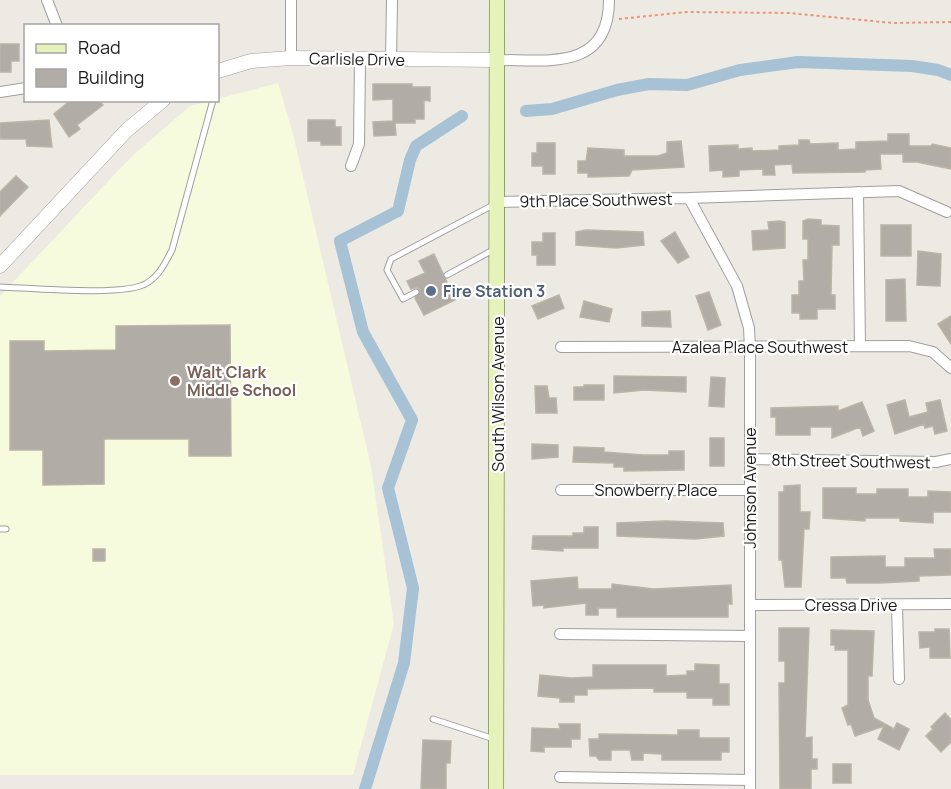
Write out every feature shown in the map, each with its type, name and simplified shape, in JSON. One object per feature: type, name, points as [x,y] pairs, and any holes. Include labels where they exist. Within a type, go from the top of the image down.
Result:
[{"type":"main road","name":"South Wilson Avenue","points":[[496,789],[499,202],[497,0]]},
{"type":"street","points":[[47,0],[56,24]]},
{"type":"street","points":[[291,0],[291,58]]},
{"type":"street","points":[[391,60],[392,0]]},
{"type":"street","points":[[498,60],[575,58],[593,45],[603,33],[609,0]]},
{"type":"street","name":"Carlisle Drive","points":[[219,71],[251,61],[291,58],[498,60]]},
{"type":"street","points":[[351,166],[358,144],[360,60]]},
{"type":"street","points":[[0,92],[24,88]]},
{"type":"street","points":[[0,266],[127,130],[161,102]]},
{"type":"street","name":"9th Place Southwest","points":[[499,202],[690,199],[899,191],[947,212]]},
{"type":"street","points":[[858,192],[860,346]]},
{"type":"street","name":"Johnson Avenue","points":[[690,199],[737,286],[749,328],[750,784]]},
{"type":"street","name":"Azalea Place Southwest","points":[[561,347],[921,347],[933,352],[951,368]]},
{"type":"street","name":"8th Street Southwest","points":[[750,459],[936,462],[951,459]]},
{"type":"street","name":"Snowberry Place","points":[[561,490],[751,490]]},
{"type":"street","name":"Cressa Drive","points":[[750,605],[951,604]]},
{"type":"street","points":[[897,606],[899,679]]},
{"type":"street","points":[[560,634],[750,636]]},
{"type":"street","points":[[560,777],[750,784]]},
{"type":"lane","points":[[0,287],[114,290],[145,285],[160,273],[172,250],[212,102]]},
{"type":"lane","points":[[416,292],[403,299],[387,270],[392,259],[499,202]]},
{"type":"lane","points":[[447,275],[498,247]]},
{"type":"lane","points":[[433,719],[496,739]]},
{"type":"path","points":[[607,21],[686,12],[789,13],[893,23],[951,22]]},
{"type":"shaded area","name":"Walt Clark Middle School","points":[[278,83],[293,134],[371,466],[394,624],[353,775],[0,775],[0,296],[132,156],[190,106],[205,102],[219,102],[219,98]]},
{"type":"building","points":[[0,44],[19,44],[19,61],[11,61],[11,72],[0,72]]},
{"type":"building","points":[[373,84],[412,84],[412,87],[430,87],[430,101],[424,100],[424,119],[415,119],[415,123],[395,123],[396,135],[374,136],[373,122],[393,121],[393,99],[373,100]]},
{"type":"building","points":[[69,102],[100,102],[103,105],[77,125],[80,129],[69,137],[54,114]]},
{"type":"building","points":[[49,120],[52,147],[27,146],[26,139],[0,139],[0,123]]},
{"type":"building","points":[[308,120],[335,120],[335,127],[341,127],[341,145],[321,145],[321,141],[308,141]]},
{"type":"building","points":[[888,134],[909,134],[909,146],[931,146],[932,144],[951,148],[951,169],[917,162],[903,162],[903,154],[880,154],[881,169],[865,170],[865,172],[793,173],[792,164],[774,165],[775,175],[763,175],[763,169],[739,170],[739,176],[723,177],[723,170],[710,171],[709,146],[738,145],[738,149],[752,148],[752,151],[779,150],[779,146],[799,145],[799,140],[809,140],[810,144],[838,143],[838,150],[856,149],[856,142],[888,141]]},
{"type":"building","points":[[681,141],[684,167],[632,170],[629,176],[588,177],[588,173],[578,173],[578,161],[586,161],[588,148],[624,150],[624,156],[658,156],[667,153],[667,142]]},
{"type":"building","points":[[537,143],[555,143],[555,174],[543,174],[543,166],[532,166],[532,153],[537,153]]},
{"type":"building","points":[[16,176],[28,187],[0,216],[0,192]]},
{"type":"building","points":[[821,220],[821,225],[839,226],[839,245],[832,245],[831,295],[835,295],[835,309],[817,309],[817,319],[800,319],[800,313],[792,313],[792,295],[799,295],[799,281],[804,281],[803,260],[808,260],[808,239],[803,239],[803,221]]},
{"type":"building","points":[[768,222],[785,222],[785,248],[753,250],[752,231],[769,230]]},
{"type":"building","points":[[881,225],[911,225],[911,256],[881,256]]},
{"type":"building","points":[[586,230],[643,232],[644,245],[616,248],[576,245],[576,232]]},
{"type":"building","points":[[675,232],[689,257],[678,263],[661,241]]},
{"type":"building","points":[[543,233],[555,233],[555,265],[537,265],[537,255],[532,255],[532,242],[543,242]]},
{"type":"building","points":[[918,251],[941,254],[940,286],[917,285]]},
{"type":"building","name":"Fire Station 3","points":[[434,254],[455,300],[424,315],[415,298],[420,290],[417,287],[411,289],[407,281],[425,273],[419,261]]},
{"type":"building","points":[[905,279],[906,321],[886,321],[886,280]]},
{"type":"building","points":[[709,292],[721,325],[708,330],[696,296]]},
{"type":"building","points":[[559,295],[564,308],[538,319],[532,306]]},
{"type":"building","points":[[584,301],[612,309],[609,322],[580,317]]},
{"type":"building","points":[[670,311],[671,327],[642,326],[642,312]]},
{"type":"building","points":[[951,316],[951,344],[938,324]]},
{"type":"building","points":[[230,325],[231,456],[189,456],[189,439],[104,439],[104,484],[43,485],[43,450],[10,450],[10,341],[44,341],[44,351],[116,350],[116,326]]},
{"type":"building","points":[[614,376],[686,377],[686,392],[644,390],[614,393]]},
{"type":"building","points":[[711,377],[725,378],[724,407],[709,406]]},
{"type":"building","points":[[584,385],[604,385],[604,400],[574,400],[574,387],[584,387]]},
{"type":"building","points":[[535,386],[547,386],[549,398],[556,398],[557,413],[536,413]]},
{"type":"building","points":[[905,400],[909,417],[928,412],[926,403],[940,400],[947,431],[935,434],[933,426],[925,428],[924,424],[895,434],[887,405]]},
{"type":"building","points":[[862,402],[874,431],[863,436],[860,427],[832,438],[832,427],[810,427],[810,435],[776,435],[776,417],[771,417],[771,408],[838,406],[838,411]]},
{"type":"building","points":[[710,438],[724,438],[724,466],[710,466]]},
{"type":"building","points":[[532,444],[558,445],[558,457],[532,459]]},
{"type":"building","points":[[574,447],[604,448],[604,452],[643,455],[669,455],[669,451],[684,451],[684,470],[624,471],[624,467],[614,467],[614,463],[573,462]]},
{"type":"building","points":[[800,485],[800,512],[810,512],[809,529],[804,529],[801,587],[785,587],[782,560],[779,560],[779,492],[784,492],[784,486]]},
{"type":"building","points":[[823,488],[856,488],[856,494],[877,494],[877,489],[908,489],[908,497],[928,497],[928,491],[951,492],[951,512],[933,512],[933,523],[900,521],[900,518],[865,518],[865,521],[823,518]]},
{"type":"building","points":[[666,521],[723,523],[724,536],[695,539],[617,536],[617,523]]},
{"type":"building","points":[[584,527],[598,527],[598,548],[563,548],[563,551],[532,549],[533,536],[573,536],[573,533],[584,533]]},
{"type":"building","points":[[93,549],[105,549],[105,561],[93,561]]},
{"type":"building","points":[[934,549],[951,549],[951,575],[919,576],[919,581],[879,583],[847,583],[846,578],[831,578],[831,557],[885,556],[885,567],[905,567],[905,558],[935,558]]},
{"type":"building","points":[[577,577],[578,589],[612,589],[612,584],[654,589],[731,585],[732,604],[728,604],[728,617],[617,617],[617,608],[598,608],[598,615],[586,615],[586,603],[544,608],[544,605],[533,606],[531,581]]},
{"type":"building","points":[[779,628],[809,628],[805,738],[812,737],[812,759],[817,759],[817,769],[811,769],[811,789],[780,789],[779,683],[785,683],[785,661],[779,661]]},
{"type":"building","points":[[935,629],[949,629],[950,658],[930,658],[930,647],[920,648],[919,632],[935,632]]},
{"type":"building","points":[[831,630],[874,631],[872,676],[868,676],[868,700],[874,718],[894,729],[897,723],[909,729],[899,750],[878,739],[884,726],[855,736],[851,724],[848,725],[842,708],[848,705],[848,650],[835,650],[835,645],[831,645]]},
{"type":"building","points":[[695,664],[719,665],[719,684],[729,684],[729,705],[713,705],[713,698],[687,698],[687,692],[654,692],[654,688],[587,689],[587,695],[574,695],[574,702],[560,702],[560,698],[538,696],[540,675],[571,678],[593,677],[593,665],[666,665],[666,676],[687,675],[687,671],[695,671]]},
{"type":"building","points":[[945,713],[951,720],[951,742],[941,752],[926,736],[933,729],[931,727]]},
{"type":"building","points":[[559,724],[580,724],[580,739],[571,739],[571,747],[544,747],[544,752],[531,751],[532,728],[560,729]]},
{"type":"building","points":[[678,730],[699,730],[699,738],[729,738],[729,752],[721,752],[721,760],[662,760],[662,754],[643,753],[643,760],[632,760],[630,750],[611,750],[611,760],[599,760],[596,756],[590,756],[589,739],[599,739],[599,734],[678,735]]},
{"type":"building","points":[[423,740],[451,741],[450,763],[446,763],[446,789],[421,789]]},
{"type":"building","points":[[833,764],[851,764],[851,783],[833,783]]},
{"type":"waterway","points":[[526,111],[552,109],[617,90],[649,84],[687,85],[740,70],[798,62],[912,66],[938,70],[951,75]]},
{"type":"waterway","points":[[365,789],[404,663],[413,588],[388,488],[412,420],[363,332],[340,241],[398,211],[410,160],[416,146],[462,116]]},
{"type":"place","name":"Fire Station 3","points":[[431,291]]},
{"type":"place","name":"Walt Clark Middle School","points":[[175,381]]}]
